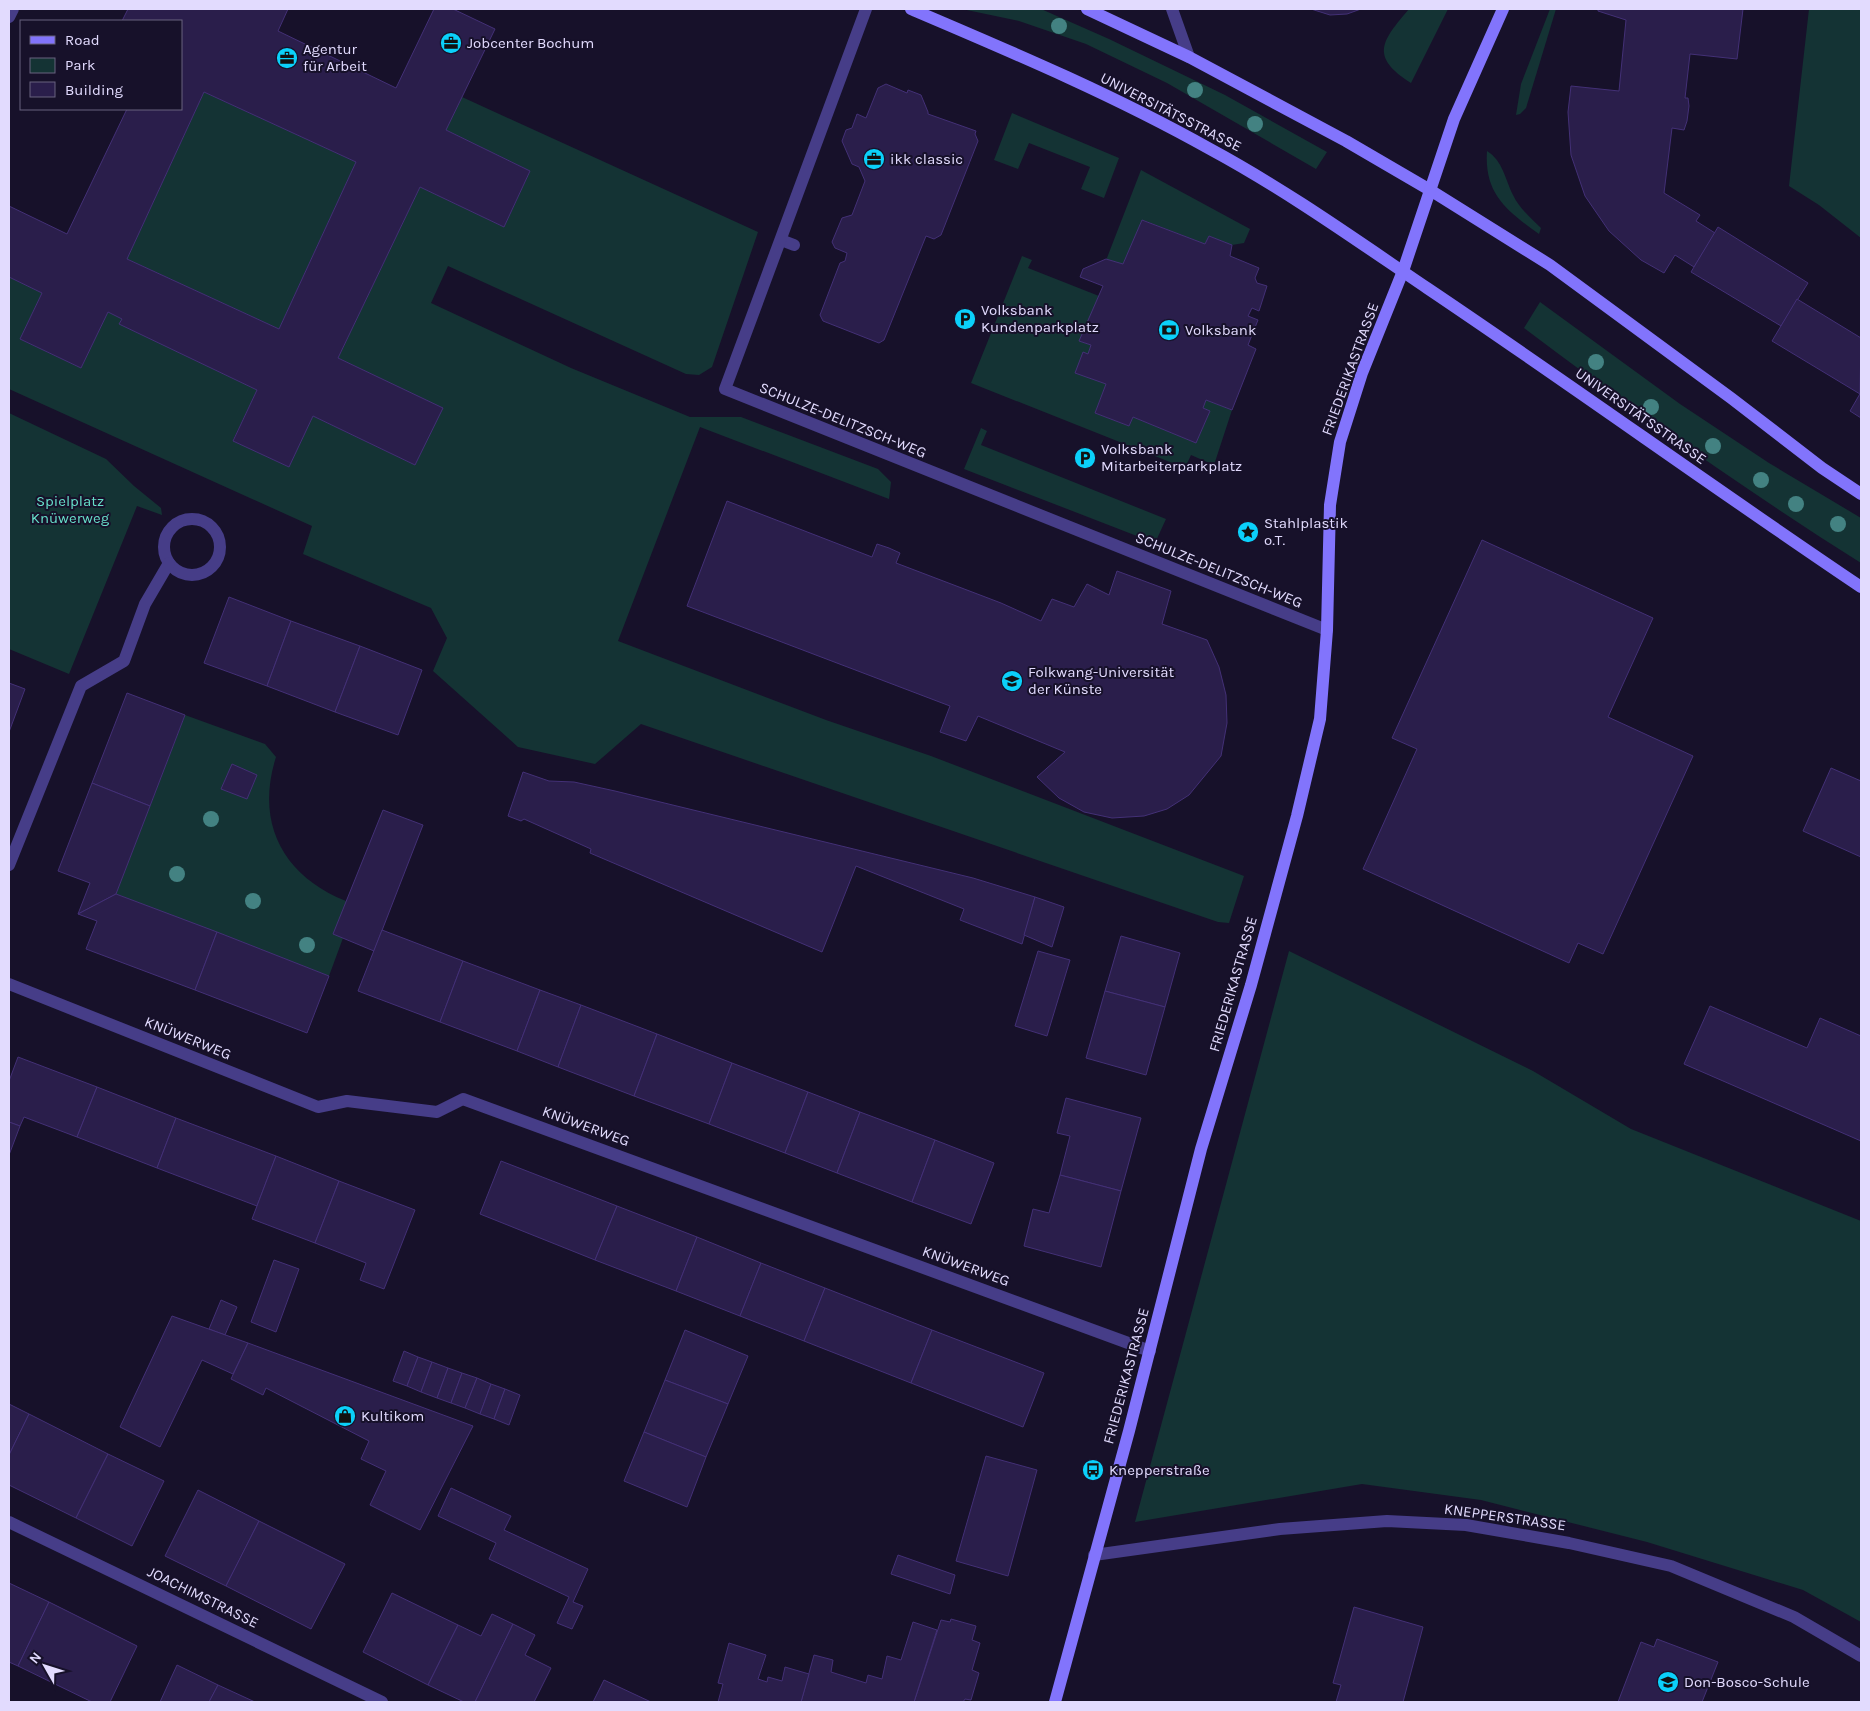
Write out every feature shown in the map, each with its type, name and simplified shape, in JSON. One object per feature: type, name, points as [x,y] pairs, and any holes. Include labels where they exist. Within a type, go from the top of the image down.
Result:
[{"type":"main road","name":"UNIVERSITÄTSSTRASSE","points":[[911,9],[1046,67],[1211,149],[1307,206],[1861,587]]},
{"type":"main road","points":[[1087,9],[1189,57],[1346,141],[1430,190],[1550,265],[1723,392],[1822,468],[1861,494]]},
{"type":"main road","points":[[1403,272],[1454,119],[1503,9]]},
{"type":"main road","name":"FRIEDERIKASTRASSE","points":[[1055,1702],[1150,1351],[1201,1149],[1251,984],[1298,816],[1320,718],[1327,630],[1330,505],[1340,442],[1362,373],[1403,272]]},
{"type":"street","points":[[9,17],[13,9]]},
{"type":"street","name":"SCHULZE-DELITZSCH-WEG","points":[[866,9],[725,389],[1327,630]]},
{"type":"street","points":[[1172,9],[1189,57]]},
{"type":"street","points":[[781,240],[794,245]]},
{"type":"street","points":[[186,519],[197,519],[206,522],[215,531],[219,541],[220,552],[216,561],[208,570],[199,574],[187,574],[176,570],[169,562],[164,553],[164,542],[169,530],[176,523],[186,519]]},
{"type":"street","points":[[9,865],[81,686],[124,661],[145,604],[169,562]]},
{"type":"street","name":"KNÜWERWEG","points":[[9,984],[318,1107],[347,1101],[436,1112],[463,1099],[1150,1351]]},
{"type":"street","name":"KNEPPERSTRASSE","points":[[1094,1556],[1280,1529],[1387,1521],[1466,1525],[1569,1543],[1671,1566],[1794,1617],[1861,1656]]},
{"type":"street","name":"JOACHIMSTRASSE","points":[[9,1522],[382,1702]]},
{"type":"green space","points":[[962,9],[1041,9],[1109,39],[1225,95],[1327,152],[1316,169],[1167,83],[1086,44],[1019,21]]},
{"type":"green space","points":[[1409,9],[1448,9],[1411,83],[1389,65],[1384,48],[1392,30]]},
{"type":"green space","points":[[1550,9],[1556,9],[1526,108],[1516,115],[1521,84]]},
{"type":"green space","points":[[1809,9],[1861,9],[1861,238],[1819,205],[1789,186]]},
{"type":"green space","points":[[204,92],[356,162],[279,329],[127,259]]},
{"type":"green space","points":[[462,97],[758,232],[712,367],[699,375],[686,374],[448,266],[431,303],[571,368],[690,417],[741,417],[878,469],[891,482],[889,499],[700,427],[618,641],[826,720],[931,756],[1244,876],[1229,923],[1218,922],[641,724],[595,764],[518,747],[433,671],[447,638],[431,608],[303,554],[312,526],[9,389],[9,277],[42,293],[20,339],[81,368],[108,312],[122,319],[120,324],[257,390],[233,440],[289,467],[313,416],[415,465],[442,408],[338,358],[420,187],[504,227],[530,171],[446,130]]},
{"type":"green space","points":[[1012,113],[1119,158],[1104,198],[1081,189],[1090,167],[1029,143],[1018,169],[994,160]]},
{"type":"green space","points":[[1487,151],[1500,165],[1518,204],[1541,228],[1539,234],[1517,217],[1500,200],[1489,179]]},
{"type":"green space","points":[[1141,170],[1250,229],[1244,243],[1232,245],[1209,236],[1205,244],[1143,220],[1123,264],[1105,263]]},
{"type":"green space","points":[[1022,256],[1032,260],[1028,268],[1099,296],[1080,341],[1091,345],[1088,354],[1076,373],[1106,384],[1095,413],[1129,426],[1133,417],[1196,443],[1210,411],[1203,408],[1206,400],[1232,410],[1214,465],[1191,455],[1185,468],[971,383]]},
{"type":"green space","points":[[1540,302],[1680,404],[1769,463],[1861,518],[1861,563],[1690,449],[1524,328]]},
{"type":"green space","name":"Spielplatz Knüwerweg","points":[[9,413],[106,459],[134,486],[161,508],[162,515],[137,506],[69,674],[9,649]]},
{"type":"green space","points":[[981,428],[987,431],[981,445],[1166,519],[1155,543],[964,469]]},
{"type":"green space","points":[[185,715],[265,744],[276,757],[270,781],[269,804],[272,825],[280,844],[291,862],[306,877],[324,890],[346,901],[343,938],[329,976],[116,894]]},
{"type":"green space","points":[[1289,951],[1533,1071],[1631,1129],[1861,1221],[1861,1622],[1803,1590],[1647,1542],[1481,1500],[1362,1484],[1135,1522]]},
{"type":"building","points":[[128,9],[288,9],[278,31],[396,88],[434,9],[453,9],[495,29],[446,130],[530,171],[504,227],[420,187],[338,358],[443,408],[415,465],[313,416],[289,467],[233,441],[257,390],[119,324],[122,319],[108,312],[81,368],[20,339],[42,293],[9,277],[9,206],[67,234],[127,110],[182,110],[182,20],[122,20]],"holes":[[[204,92],[356,162],[279,329],[127,259]]]},
{"type":"building","points":[[1311,9],[1361,9],[1347,14],[1330,15]]},
{"type":"building","points":[[1598,9],[1743,9],[1737,59],[1690,54],[1685,98],[1688,98],[1689,106],[1687,121],[1684,130],[1672,128],[1664,193],[1700,215],[1696,221],[1715,233],[1694,267],[1675,255],[1664,273],[1641,260],[1609,231],[1585,196],[1571,155],[1568,112],[1571,86],[1619,91],[1626,20],[1598,11]]},
{"type":"building","points":[[886,84],[907,93],[908,90],[921,95],[928,114],[976,131],[975,134],[978,141],[941,235],[934,239],[926,236],[884,340],[879,343],[823,321],[820,315],[840,263],[845,261],[847,253],[835,248],[832,242],[842,218],[852,215],[865,181],[859,167],[852,164],[842,141],[846,130],[852,128],[857,114],[866,118],[878,88]]},
{"type":"building","name":"Volksbank","points":[[1142,220],[1205,244],[1209,236],[1232,245],[1230,256],[1259,268],[1255,278],[1257,283],[1267,286],[1259,311],[1252,308],[1248,316],[1258,320],[1248,345],[1256,349],[1232,410],[1206,400],[1203,408],[1210,411],[1196,443],[1133,417],[1129,426],[1095,413],[1106,384],[1075,373],[1083,352],[1088,354],[1091,345],[1079,341],[1103,286],[1080,277],[1083,269],[1106,259],[1123,264]]},
{"type":"building","points":[[1718,227],[1808,283],[1781,326],[1691,272]]},
{"type":"building","points":[[1797,299],[1861,338],[1860,394],[1772,341]]},
{"type":"building","points":[[1861,392],[1861,418],[1850,411]]},
{"type":"building","points":[[727,501],[872,557],[877,544],[889,548],[900,553],[896,563],[1001,603],[1041,621],[1052,599],[1074,607],[1087,584],[1109,595],[1117,571],[1171,591],[1162,624],[1207,640],[1219,667],[1226,695],[1227,723],[1221,756],[1189,795],[1167,809],[1144,816],[1112,818],[1084,812],[1059,798],[1037,777],[1065,752],[978,716],[966,741],[940,732],[950,706],[687,606]]},
{"type":"building","points":[[1482,540],[1653,618],[1608,717],[1693,756],[1603,954],[1578,943],[1569,963],[1363,869],[1417,749],[1392,738]]},
{"type":"building","points":[[229,597],[291,621],[267,686],[204,663]]},
{"type":"building","points":[[291,621],[360,646],[335,712],[267,686]]},
{"type":"building","points":[[360,646],[422,670],[398,735],[335,712]]},
{"type":"building","points":[[9,683],[25,689],[9,732]]},
{"type":"building","points":[[127,693],[185,715],[150,806],[92,783]]},
{"type":"building","points":[[232,764],[257,775],[247,799],[221,789]]},
{"type":"building","points":[[1831,768],[1861,781],[1861,857],[1803,831]]},
{"type":"building","points":[[523,772],[549,781],[574,782],[615,791],[973,878],[1035,897],[1022,944],[960,920],[964,909],[856,866],[822,952],[590,853],[591,849],[524,819],[521,821],[508,816]]},
{"type":"building","points":[[92,783],[150,806],[116,894],[78,914],[90,883],[58,871]]},
{"type":"building","points":[[383,810],[423,825],[374,951],[333,934]]},
{"type":"building","points":[[116,894],[217,932],[195,990],[86,949],[97,921],[78,914]]},
{"type":"building","points":[[1035,897],[1064,907],[1052,947],[1024,935]]},
{"type":"building","points":[[382,930],[463,961],[440,1022],[358,991]]},
{"type":"building","points":[[217,932],[329,976],[307,1033],[195,990]]},
{"type":"building","points":[[1121,936],[1180,953],[1165,1007],[1105,991]]},
{"type":"building","points":[[1038,951],[1070,960],[1047,1036],[1015,1026]]},
{"type":"building","points":[[463,961],[540,990],[517,1051],[440,1022]]},
{"type":"building","points":[[540,990],[581,1005],[558,1067],[517,1051]]},
{"type":"building","points":[[1105,991],[1165,1007],[1146,1075],[1086,1058]]},
{"type":"building","points":[[581,1005],[657,1034],[634,1096],[558,1067]]},
{"type":"building","points":[[1710,1006],[1807,1048],[1820,1018],[1861,1036],[1861,1141],[1684,1064]]},
{"type":"building","points":[[657,1034],[732,1063],[709,1124],[634,1096]]},
{"type":"building","points":[[18,1057],[97,1087],[77,1137],[24,1117],[20,1126],[9,1122],[9,1081]]},
{"type":"building","points":[[732,1063],[808,1092],[785,1153],[709,1124]]},
{"type":"building","points":[[97,1087],[176,1118],[157,1168],[77,1137]]},
{"type":"building","points":[[808,1092],[860,1112],[837,1173],[785,1153]]},
{"type":"building","points":[[1066,1098],[1141,1118],[1121,1191],[1060,1175],[1070,1136],[1057,1133]]},
{"type":"building","points":[[860,1112],[935,1140],[912,1202],[837,1173]]},
{"type":"building","points":[[176,1118],[276,1156],[257,1206],[157,1168]]},
{"type":"building","points":[[9,1122],[20,1126],[9,1155]]},
{"type":"building","points":[[935,1140],[994,1163],[971,1224],[912,1202]]},
{"type":"building","points":[[276,1156],[339,1181],[315,1243],[252,1219]]},
{"type":"building","points":[[501,1161],[617,1206],[595,1260],[480,1214]]},
{"type":"building","points":[[1060,1175],[1121,1191],[1101,1267],[1024,1246],[1033,1209],[1049,1213]]},
{"type":"building","points":[[339,1181],[415,1210],[384,1289],[360,1280],[366,1263],[315,1243]]},
{"type":"building","points":[[617,1206],[697,1237],[676,1291],[595,1260]]},
{"type":"building","points":[[697,1237],[761,1263],[740,1316],[676,1291]]},
{"type":"building","points":[[274,1260],[299,1269],[276,1332],[251,1322]]},
{"type":"building","points":[[761,1263],[825,1288],[804,1341],[740,1316]]},
{"type":"building","points":[[825,1288],[932,1330],[911,1383],[804,1341]]},
{"type":"building","points":[[221,1300],[237,1307],[225,1335],[209,1329]]},
{"type":"building","points":[[172,1316],[248,1343],[233,1374],[202,1360],[160,1447],[120,1427]]},
{"type":"building","points":[[685,1330],[748,1356],[728,1404],[665,1380]]},
{"type":"building","points":[[932,1330],[1044,1373],[1023,1427],[911,1383]]},
{"type":"building","points":[[248,1343],[473,1426],[420,1530],[370,1505],[386,1471],[361,1459],[369,1441],[266,1388],[263,1395],[231,1379]]},
{"type":"building","points":[[404,1351],[418,1357],[407,1386],[393,1381]]},
{"type":"building","points":[[418,1357],[432,1362],[421,1392],[407,1386]]},
{"type":"building","points":[[432,1362],[448,1368],[437,1398],[421,1392]]},
{"type":"building","points":[[448,1368],[462,1373],[451,1403],[437,1398]]},
{"type":"building","points":[[462,1373],[477,1378],[465,1408],[451,1403]]},
{"type":"building","points":[[477,1378],[491,1384],[480,1414],[465,1408]]},
{"type":"building","points":[[665,1380],[728,1404],[706,1457],[644,1432]]},
{"type":"building","points":[[491,1384],[505,1389],[494,1419],[480,1414]]},
{"type":"building","points":[[505,1389],[520,1395],[509,1425],[494,1419]]},
{"type":"building","points":[[9,1404],[29,1414],[9,1455]]},
{"type":"building","points":[[29,1414],[108,1454],[76,1518],[9,1485],[9,1455]]},
{"type":"building","points":[[644,1432],[706,1457],[687,1507],[624,1481]]},
{"type":"building","points":[[108,1454],[164,1481],[132,1546],[76,1518]]},
{"type":"building","points":[[986,1456],[1037,1470],[1008,1576],[956,1561]]},
{"type":"building","points":[[451,1488],[511,1516],[504,1530],[588,1569],[573,1602],[583,1606],[572,1629],[557,1623],[569,1597],[489,1559],[496,1543],[438,1516]]},
{"type":"building","points":[[198,1490],[259,1521],[226,1586],[165,1556]]},
{"type":"building","points":[[259,1521],[345,1564],[311,1629],[226,1586]]},
{"type":"building","points":[[898,1555],[955,1575],[950,1594],[891,1574]]},
{"type":"building","points":[[9,1583],[49,1602],[18,1666],[9,1662]]},
{"type":"building","points":[[392,1593],[458,1625],[428,1685],[363,1652]]},
{"type":"building","points":[[49,1602],[137,1646],[110,1702],[92,1702],[18,1666]]},
{"type":"building","points":[[1354,1607],[1423,1627],[1403,1702],[1336,1702],[1341,1685],[1333,1683]]},
{"type":"building","points":[[492,1614],[513,1624],[475,1702],[464,1702],[428,1685],[458,1625],[481,1636]]},
{"type":"building","points":[[951,1619],[976,1626],[972,1640],[980,1643],[972,1670],[979,1673],[971,1700],[965,1699],[963,1702],[914,1702],[941,1620],[950,1622]]},
{"type":"building","points":[[913,1622],[937,1630],[914,1702],[801,1702],[814,1655],[833,1660],[831,1672],[866,1683],[868,1675],[882,1679],[887,1656],[901,1660]]},
{"type":"building","points":[[513,1624],[535,1635],[525,1655],[551,1668],[534,1702],[475,1702]]},
{"type":"building","name":"Don-Bosco-Schule","points":[[1657,1639],[1718,1662],[1702,1702],[1618,1702],[1641,1642],[1654,1647]]},
{"type":"building","points":[[729,1643],[766,1655],[758,1679],[767,1682],[768,1677],[782,1681],[785,1667],[809,1674],[801,1702],[718,1702],[723,1684],[718,1683]]},
{"type":"building","points":[[177,1665],[218,1685],[209,1702],[160,1702]]},
{"type":"building","points":[[604,1680],[651,1702],[593,1702]]},
{"type":"building","points":[[218,1685],[255,1702],[209,1702]]},
{"type":"place","name":"Jobcenter Bochum","points":[[451,43]]},
{"type":"place","name":"Agentur für Arbeit","points":[[287,58]]},
{"type":"place","name":"ikk classic","points":[[874,159]]},
{"type":"place","name":"Volksbank Kundenparkplatz","points":[[965,319]]},
{"type":"place","name":"Volksbank","points":[[1169,330]]},
{"type":"place","name":"Volksbank Mitarbeiterparkplatz","points":[[1085,458]]},
{"type":"place","name":"Stahlplastik o.T.","points":[[1248,532]]},
{"type":"place","name":"Folkwang-Universität der Künste","points":[[1012,681]]},
{"type":"place","name":"Kultikom","points":[[345,1416]]},
{"type":"place","name":"Knepperstraße","points":[[1093,1470]]},
{"type":"place","name":"Don-Bosco-Schule","points":[[1668,1682]]}]
